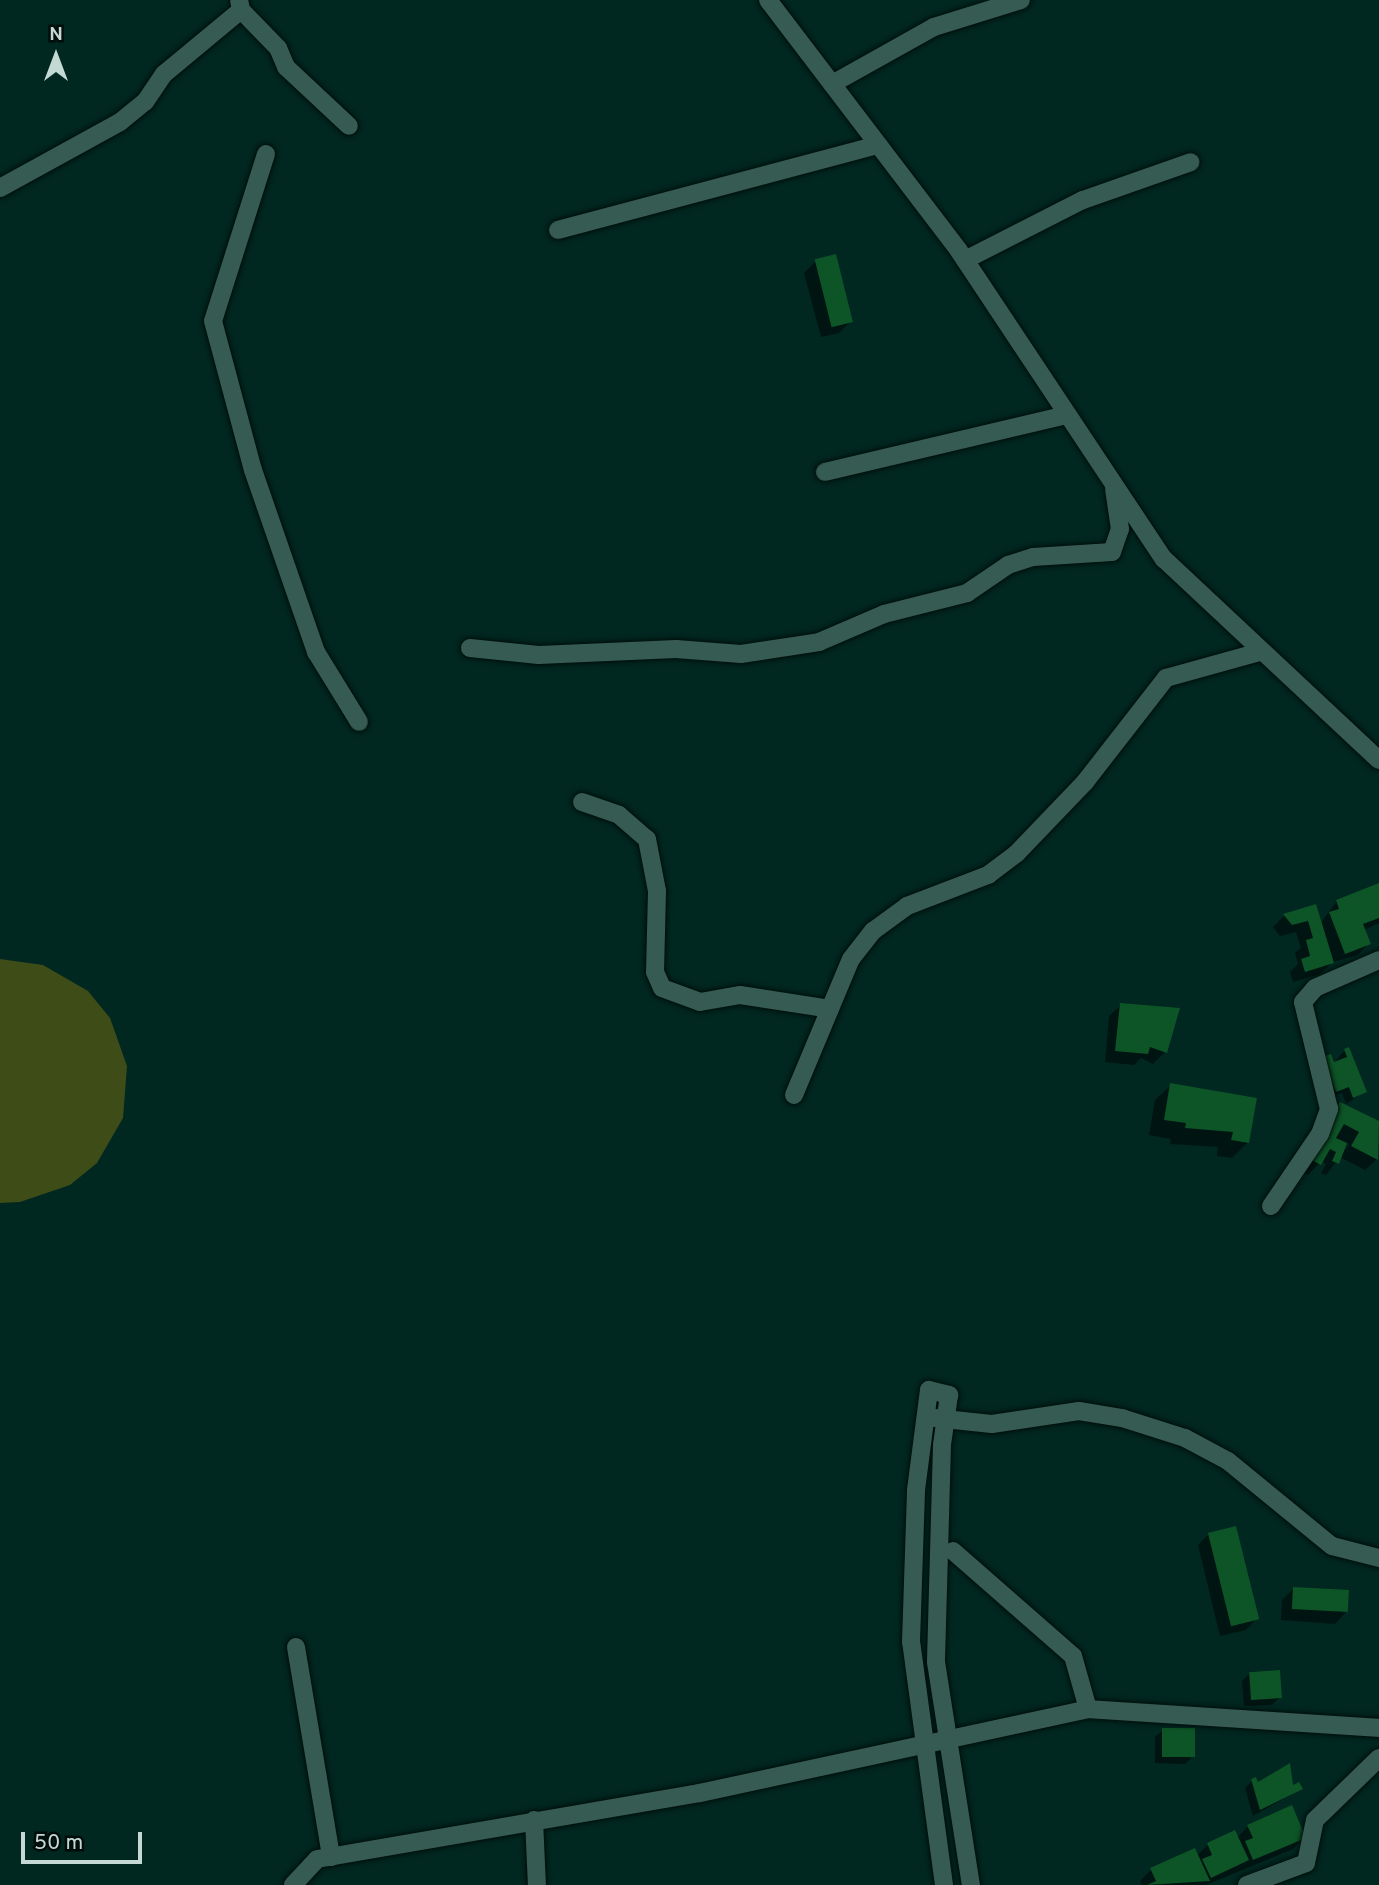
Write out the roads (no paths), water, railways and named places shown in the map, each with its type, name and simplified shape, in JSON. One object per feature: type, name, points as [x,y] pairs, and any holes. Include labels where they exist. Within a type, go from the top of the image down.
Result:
[{"type":"street","points":[[768,0],[965,260],[1164,559],[1260,652],[1379,760]]},
{"type":"street","points":[[832,84],[934,27],[1021,0]]},
{"type":"street","points":[[0,188],[120,122],[145,102],[164,74],[240,5],[278,48],[286,67],[349,126]]},
{"type":"street","points":[[558,230],[878,145]]},
{"type":"street","points":[[266,154],[214,321],[253,470],[316,652],[359,722]]},
{"type":"street","points":[[965,260],[1083,200],[1191,162]]},
{"type":"street","points":[[825,472],[1066,415]]},
{"type":"street","points":[[470,648],[539,655],[676,649],[741,654],[819,642],[884,614],[967,593],[1008,565],[1032,557],[1112,552],[1120,529],[1113,484]]},
{"type":"street","points":[[794,1095],[851,959],[873,931],[907,906],[988,874],[1017,853],[1085,782],[1159,684],[1176,674],[1260,652]]},
{"type":"street","points":[[582,802],[619,815],[647,839],[657,891],[655,972],[662,988],[693,1002],[740,995],[830,1009]]},
{"type":"street","points":[[1271,1206],[1320,1134],[1329,1109],[1303,1002],[1315,988],[1379,960]]},
{"type":"street","points":[[944,1885],[922,1742],[911,1642],[916,1490],[929,1390],[949,1395],[936,1662],[945,1738],[971,1885]]},
{"type":"street","points":[[924,1416],[992,1424],[1079,1411],[1122,1418],[1185,1438],[1228,1461],[1332,1546],[1379,1558]]},
{"type":"street","points":[[953,1550],[1073,1656],[1088,1709]]},
{"type":"street","points":[[296,1647],[331,1857]]},
{"type":"street","points":[[293,1885],[317,1859],[534,1819],[700,1793],[922,1742],[1088,1709],[1379,1728]]},
{"type":"street","points":[[1303,1885],[1315,1820],[1379,1758]]},
{"type":"street","points":[[534,1819],[537,1885]]},
{"type":"street","points":[[1247,1885],[1306,1863]]}]
